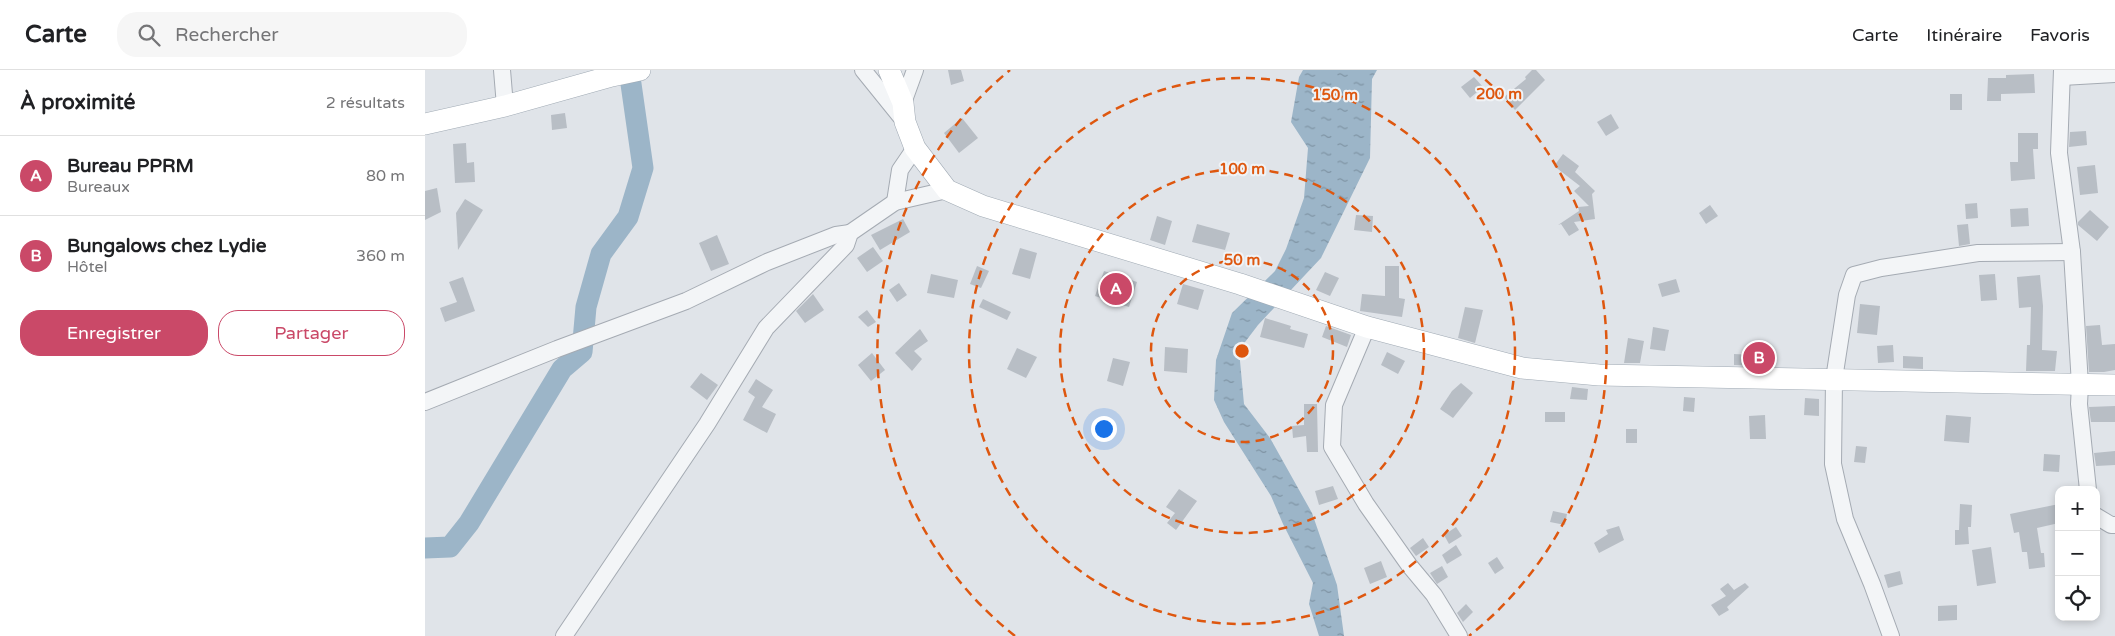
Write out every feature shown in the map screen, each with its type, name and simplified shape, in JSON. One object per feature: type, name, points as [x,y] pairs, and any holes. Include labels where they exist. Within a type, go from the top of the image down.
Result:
[{"type":"main road","points":[[425,124],[505,106],[640,70]]},
{"type":"main road","points":[[889,70],[915,148],[947,190],[983,206],[1240,284],[1367,327],[1522,368],[1599,375],[2115,385]]},
{"type":"street","points":[[502,70],[505,106]]},
{"type":"street","points":[[863,70],[904,113]]},
{"type":"street","points":[[904,113],[915,70]]},
{"type":"street","points":[[2088,486],[2079,404],[2080,385],[2072,252],[2059,153],[2062,73],[2115,74]]},
{"type":"street","points":[[895,202],[900,170],[915,148]]},
{"type":"street","points":[[425,402],[557,348],[686,301],[767,262],[836,235],[850,233],[895,202],[947,190]]},
{"type":"street","points":[[564,636],[707,424],[766,328],[846,245],[850,233]]},
{"type":"street","points":[[1891,636],[1845,519],[1833,464],[1834,379],[1847,295],[1854,275],[1881,268],[1978,253],[2072,252]]},
{"type":"street","points":[[1367,327],[1335,405],[1332,448],[1366,504],[1409,565],[1434,595],[1459,636]]},
{"type":"street","points":[[2100,518],[2111,525],[2115,524]]},
{"type":"water","points":[[1303,70],[1377,70],[1372,79],[1370,158],[1321,258],[1258,325],[1239,350],[1244,404],[1270,438],[1312,513],[1337,585],[1344,636],[1319,636],[1309,604],[1313,583],[1271,496],[1224,422],[1214,400],[1216,360],[1232,313],[1275,271],[1286,249],[1304,198],[1308,148],[1291,122],[1299,77]]},
{"type":"building","points":[[948,70],[961,70],[964,81],[951,85]]},
{"type":"building","points":[[1532,70],[1536,70],[1545,80],[1515,110],[1504,97],[1526,79],[1525,77]]},
{"type":"building","points":[[2034,74],[2035,93],[2001,94],[2001,101],[1987,101],[1988,78],[2006,78],[2006,75]]},
{"type":"building","points":[[1474,77],[1483,87],[1470,98],[1461,87]]},
{"type":"building","points":[[1950,94],[1962,94],[1962,110],[1950,110]]},
{"type":"building","points":[[565,113],[567,128],[552,130],[551,115]]},
{"type":"building","points":[[1611,114],[1619,128],[1606,136],[1597,122]]},
{"type":"building","points":[[962,118],[978,138],[959,153],[944,133]]},
{"type":"building","points":[[2086,131],[2087,145],[2069,147],[2070,132]]},
{"type":"building","points":[[2018,133],[2038,133],[2038,149],[2033,149],[2035,179],[2011,181],[2010,162],[2018,162]]},
{"type":"building","points":[[466,143],[467,163],[474,162],[475,182],[455,183],[453,144]]},
{"type":"building","points":[[1563,154],[1579,166],[1575,172],[1595,191],[1592,194],[1595,219],[1574,222],[1579,230],[1569,236],[1561,224],[1558,225],[1579,211],[1578,207],[1589,206],[1574,191],[1580,186],[1554,166]]},
{"type":"building","points":[[2095,165],[2098,193],[2080,195],[2077,167]]},
{"type":"building","points":[[437,188],[441,212],[425,220],[425,191]]},
{"type":"building","points":[[465,199],[483,210],[458,250],[456,213]]},
{"type":"building","points":[[1977,203],[1978,218],[1966,219],[1965,204]]},
{"type":"building","points":[[1710,205],[1718,216],[1706,224],[1699,213]]},
{"type":"building","points":[[2028,208],[2029,226],[2011,227],[2010,209]]},
{"type":"building","points":[[2090,210],[2109,227],[2097,241],[2078,225],[2078,222]]},
{"type":"building","points":[[1356,215],[1373,216],[1372,232],[1354,230]]},
{"type":"building","points":[[1157,216],[1172,221],[1165,245],[1150,240]]},
{"type":"building","points":[[903,219],[910,232],[880,250],[871,235]]},
{"type":"building","points":[[1197,224],[1230,233],[1225,250],[1192,242]]},
{"type":"building","points":[[1968,224],[1970,244],[1959,246],[1957,225]]},
{"type":"building","points":[[717,235],[729,264],[711,271],[699,243]]},
{"type":"building","points":[[873,247],[883,261],[867,272],[857,258]]},
{"type":"building","points":[[1020,248],[1037,253],[1030,279],[1012,274]]},
{"type":"building","points":[[977,266],[989,271],[981,288],[970,284]]},
{"type":"building","points":[[1385,266],[1399,266],[1399,298],[1405,299],[1402,317],[1360,311],[1362,294],[1385,296]]},
{"type":"building","points":[[1104,271],[1137,282],[1129,307],[1095,296]]},
{"type":"building","points":[[1325,272],[1339,278],[1330,296],[1316,290]]},
{"type":"building","points":[[931,274],[958,280],[954,298],[927,293]]},
{"type":"building","points":[[1995,274],[1997,300],[1981,301],[1979,275]]},
{"type":"building","points":[[2040,275],[2043,306],[2042,350],[2057,351],[2055,371],[2026,371],[2027,345],[2030,345],[2031,307],[2019,308],[2017,277]]},
{"type":"building","points":[[463,277],[475,311],[445,322],[440,308],[457,302],[449,282]]},
{"type":"building","points":[[1676,279],[1680,292],[1662,297],[1658,284]]},
{"type":"building","points":[[899,283],[907,295],[897,302],[889,290]]},
{"type":"building","points":[[1183,284],[1204,290],[1198,310],[1177,304]]},
{"type":"building","points":[[813,294],[824,310],[805,323],[796,311]]},
{"type":"building","points":[[983,299],[1011,312],[1007,320],[979,307]]},
{"type":"building","points":[[1860,304],[1880,306],[1877,335],[1857,333]]},
{"type":"building","points":[[1465,307],[1483,310],[1475,343],[1458,338]]},
{"type":"building","points":[[867,310],[876,322],[868,327],[858,317]]},
{"type":"building","points":[[1265,318],[1291,326],[1290,329],[1308,334],[1304,348],[1260,337]]},
{"type":"building","points":[[2100,325],[2102,345],[2115,344],[2115,370],[2089,372],[2086,326]]},
{"type":"building","points":[[1326,326],[1351,335],[1347,347],[1322,337]]},
{"type":"building","points":[[1653,327],[1669,330],[1665,351],[1650,349]]},
{"type":"building","points":[[920,329],[928,341],[914,351],[922,359],[912,371],[895,353]]},
{"type":"building","points":[[1628,338],[1644,341],[1640,363],[1624,363]]},
{"type":"building","points":[[1893,345],[1894,362],[1878,363],[1877,346]]},
{"type":"building","points":[[1165,347],[1188,349],[1187,373],[1164,371]]},
{"type":"building","points":[[1017,348],[1037,357],[1026,378],[1007,369]]},
{"type":"building","points":[[1387,352],[1405,361],[1398,374],[1381,365]]},
{"type":"building","points":[[872,353],[885,370],[871,381],[858,365]]},
{"type":"building","points":[[1734,354],[1756,355],[1757,366],[1734,365]]},
{"type":"building","points":[[1903,356],[1923,357],[1923,369],[1903,368]]},
{"type":"building","points":[[1113,358],[1130,362],[1123,386],[1107,381]]},
{"type":"building","points":[[701,373],[718,385],[707,400],[690,387]]},
{"type":"building","points":[[756,379],[773,390],[762,407],[776,414],[767,433],[743,420],[755,397],[748,392]]},
{"type":"building","points":[[1461,383],[1473,393],[1453,418],[1440,409],[1452,391]]},
{"type":"building","points":[[1572,387],[1588,389],[1587,400],[1570,399]]},
{"type":"building","points":[[1684,397],[1695,398],[1694,412],[1683,411]]},
{"type":"building","points":[[1805,398],[1819,399],[1819,416],[1804,415]]},
{"type":"building","points":[[1304,404],[1317,404],[1318,452],[1307,452],[1306,436],[1293,438],[1292,426],[1304,425]]},
{"type":"building","points":[[2115,406],[2115,422],[2091,422],[2089,407]]},
{"type":"building","points":[[1545,412],[1565,412],[1565,422],[1545,422]]},
{"type":"building","points":[[1765,415],[1766,439],[1750,439],[1749,416]]},
{"type":"building","points":[[1946,415],[1971,417],[1969,443],[1944,441]]},
{"type":"building","points":[[1626,429],[1637,429],[1637,443],[1626,443]]},
{"type":"building","points":[[1856,446],[1867,447],[1865,463],[1854,462]]},
{"type":"building","points":[[2115,451],[2115,465],[2096,466],[2094,453]]},
{"type":"building","points":[[2044,454],[2060,455],[2059,472],[2043,471]]},
{"type":"building","points":[[1333,486],[1338,499],[1319,505],[1315,491]]},
{"type":"building","points":[[1179,489],[1197,501],[1176,530],[1167,523],[1175,513],[1166,507]]},
{"type":"building","points":[[1960,504],[1972,505],[1971,527],[1968,527],[1969,544],[1955,545],[1955,530],[1959,530]]},
{"type":"building","points":[[2055,505],[2055,524],[2037,528],[2041,553],[2044,553],[2045,567],[2029,569],[2027,552],[2022,552],[2019,532],[2014,533],[2010,514]]},
{"type":"building","points":[[1553,511],[1567,514],[1565,525],[1550,522]]},
{"type":"building","points":[[1619,526],[1624,540],[1599,553],[1594,543],[1608,534],[1606,530]]},
{"type":"building","points":[[1456,527],[1462,536],[1449,544],[1444,535]]},
{"type":"building","points":[[1423,538],[1429,547],[1416,556],[1410,548]]},
{"type":"building","points":[[1456,545],[1462,555],[1447,564],[1442,555]]},
{"type":"building","points":[[1991,547],[1996,583],[1977,586],[1972,550]]},
{"type":"building","points":[[1497,557],[1504,568],[1495,574],[1488,563]]},
{"type":"building","points":[[1381,561],[1387,577],[1370,584],[1364,568]]},
{"type":"building","points":[[1442,566],[1448,577],[1437,584],[1430,573]]},
{"type":"building","points":[[1900,571],[1903,584],[1888,588],[1884,575]]},
{"type":"building","points":[[1728,583],[1734,590],[1745,583],[1749,587],[1727,607],[1729,610],[1719,616],[1711,605],[1726,596],[1720,589]]},
{"type":"building","points":[[1466,604],[1473,612],[1463,622],[1457,613]]},
{"type":"building","points":[[1957,605],[1957,620],[1938,621],[1938,606]]},
{"type":"waterway","points":[[425,548],[450,547],[469,523],[562,369],[582,352],[586,307],[601,254],[628,217],[643,168],[629,70]]},
{"type":"place","name":"Bureau PPRM","points":[[1116,289]]},
{"type":"place","name":"Bungalows chez Lydie","points":[[1759,358]]}]
